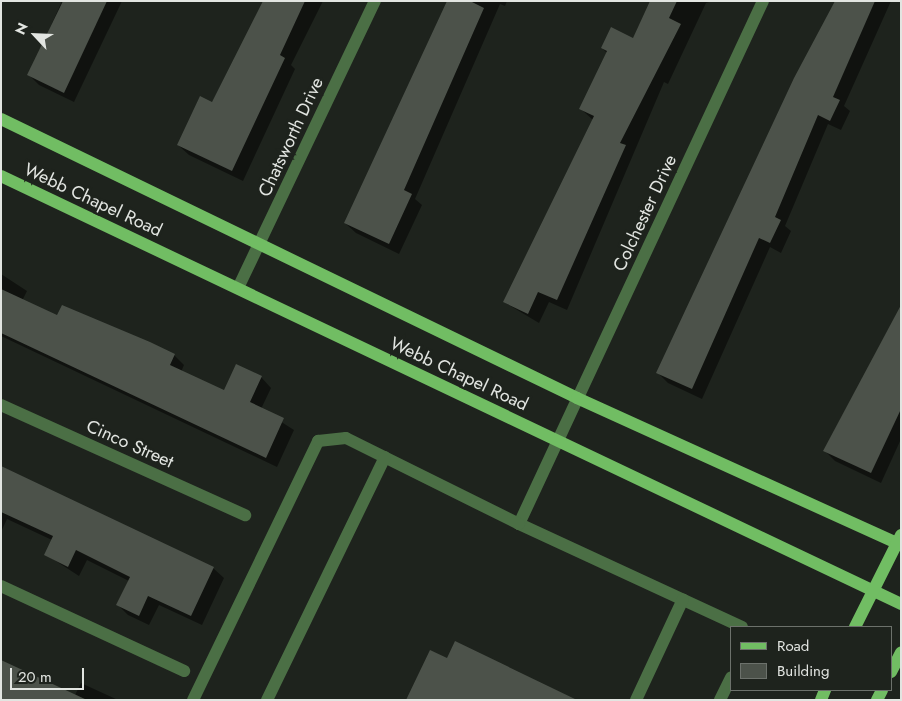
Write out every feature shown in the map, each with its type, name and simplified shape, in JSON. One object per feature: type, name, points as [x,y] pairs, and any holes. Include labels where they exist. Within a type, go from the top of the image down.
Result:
[{"type":"main road","name":"Webb Chapel Road","points":[[1,120],[577,398],[899,541]]},
{"type":"main road","name":"Webb Chapel Road","points":[[1,176],[901,604]]},
{"type":"main road","points":[[856,626],[899,541]]},
{"type":"main road","points":[[892,670],[901,652]]},
{"type":"street","name":"Chatsworth Drive","points":[[238,288],[375,1]]},
{"type":"street","name":"Colchester Drive","points":[[519,524],[763,1]]},
{"type":"street","name":"Cinco Street","points":[[1,405],[245,514]]},
{"type":"street","points":[[193,700],[318,441],[346,438],[519,524],[740,626]]},
{"type":"street","points":[[267,700],[385,457]]},
{"type":"street","points":[[1,586],[184,671]]},
{"type":"street","points":[[636,700],[683,599]]},
{"type":"street","points":[[720,700],[730,678]]},
{"type":"building","points":[[63,1],[107,1],[64,93],[27,75]]},
{"type":"building","points":[[263,1],[305,1],[280,55],[285,58],[232,171],[177,145],[200,96],[212,102]]},
{"type":"building","points":[[447,1],[470,1],[484,8],[404,190],[412,194],[389,244],[344,223]]},
{"type":"building","points":[[650,1],[677,1],[669,18],[681,24],[620,143],[626,145],[557,300],[538,292],[528,314],[503,302],[594,116],[579,109],[607,51],[601,48],[611,27],[633,38]]},
{"type":"building","points":[[835,1],[875,1],[833,97],[840,100],[830,121],[818,115],[775,217],[781,220],[770,243],[759,238],[692,389],[656,373],[794,78]]},
{"type":"building","points":[[1,289],[57,315],[62,305],[150,342],[175,354],[170,365],[224,390],[236,364],[262,376],[250,402],[284,418],[266,458],[1,333]]},
{"type":"building","points":[[901,305],[901,409],[871,473],[823,451]]},
{"type":"building","points":[[1,466],[214,567],[191,616],[148,596],[139,616],[116,605],[130,577],[76,550],[68,567],[44,555],[53,536],[1,512]]},
{"type":"building","points":[[455,641],[577,700],[406,700],[430,650],[447,658]]},
{"type":"building","points":[[1,660],[87,700],[1,700]]}]
